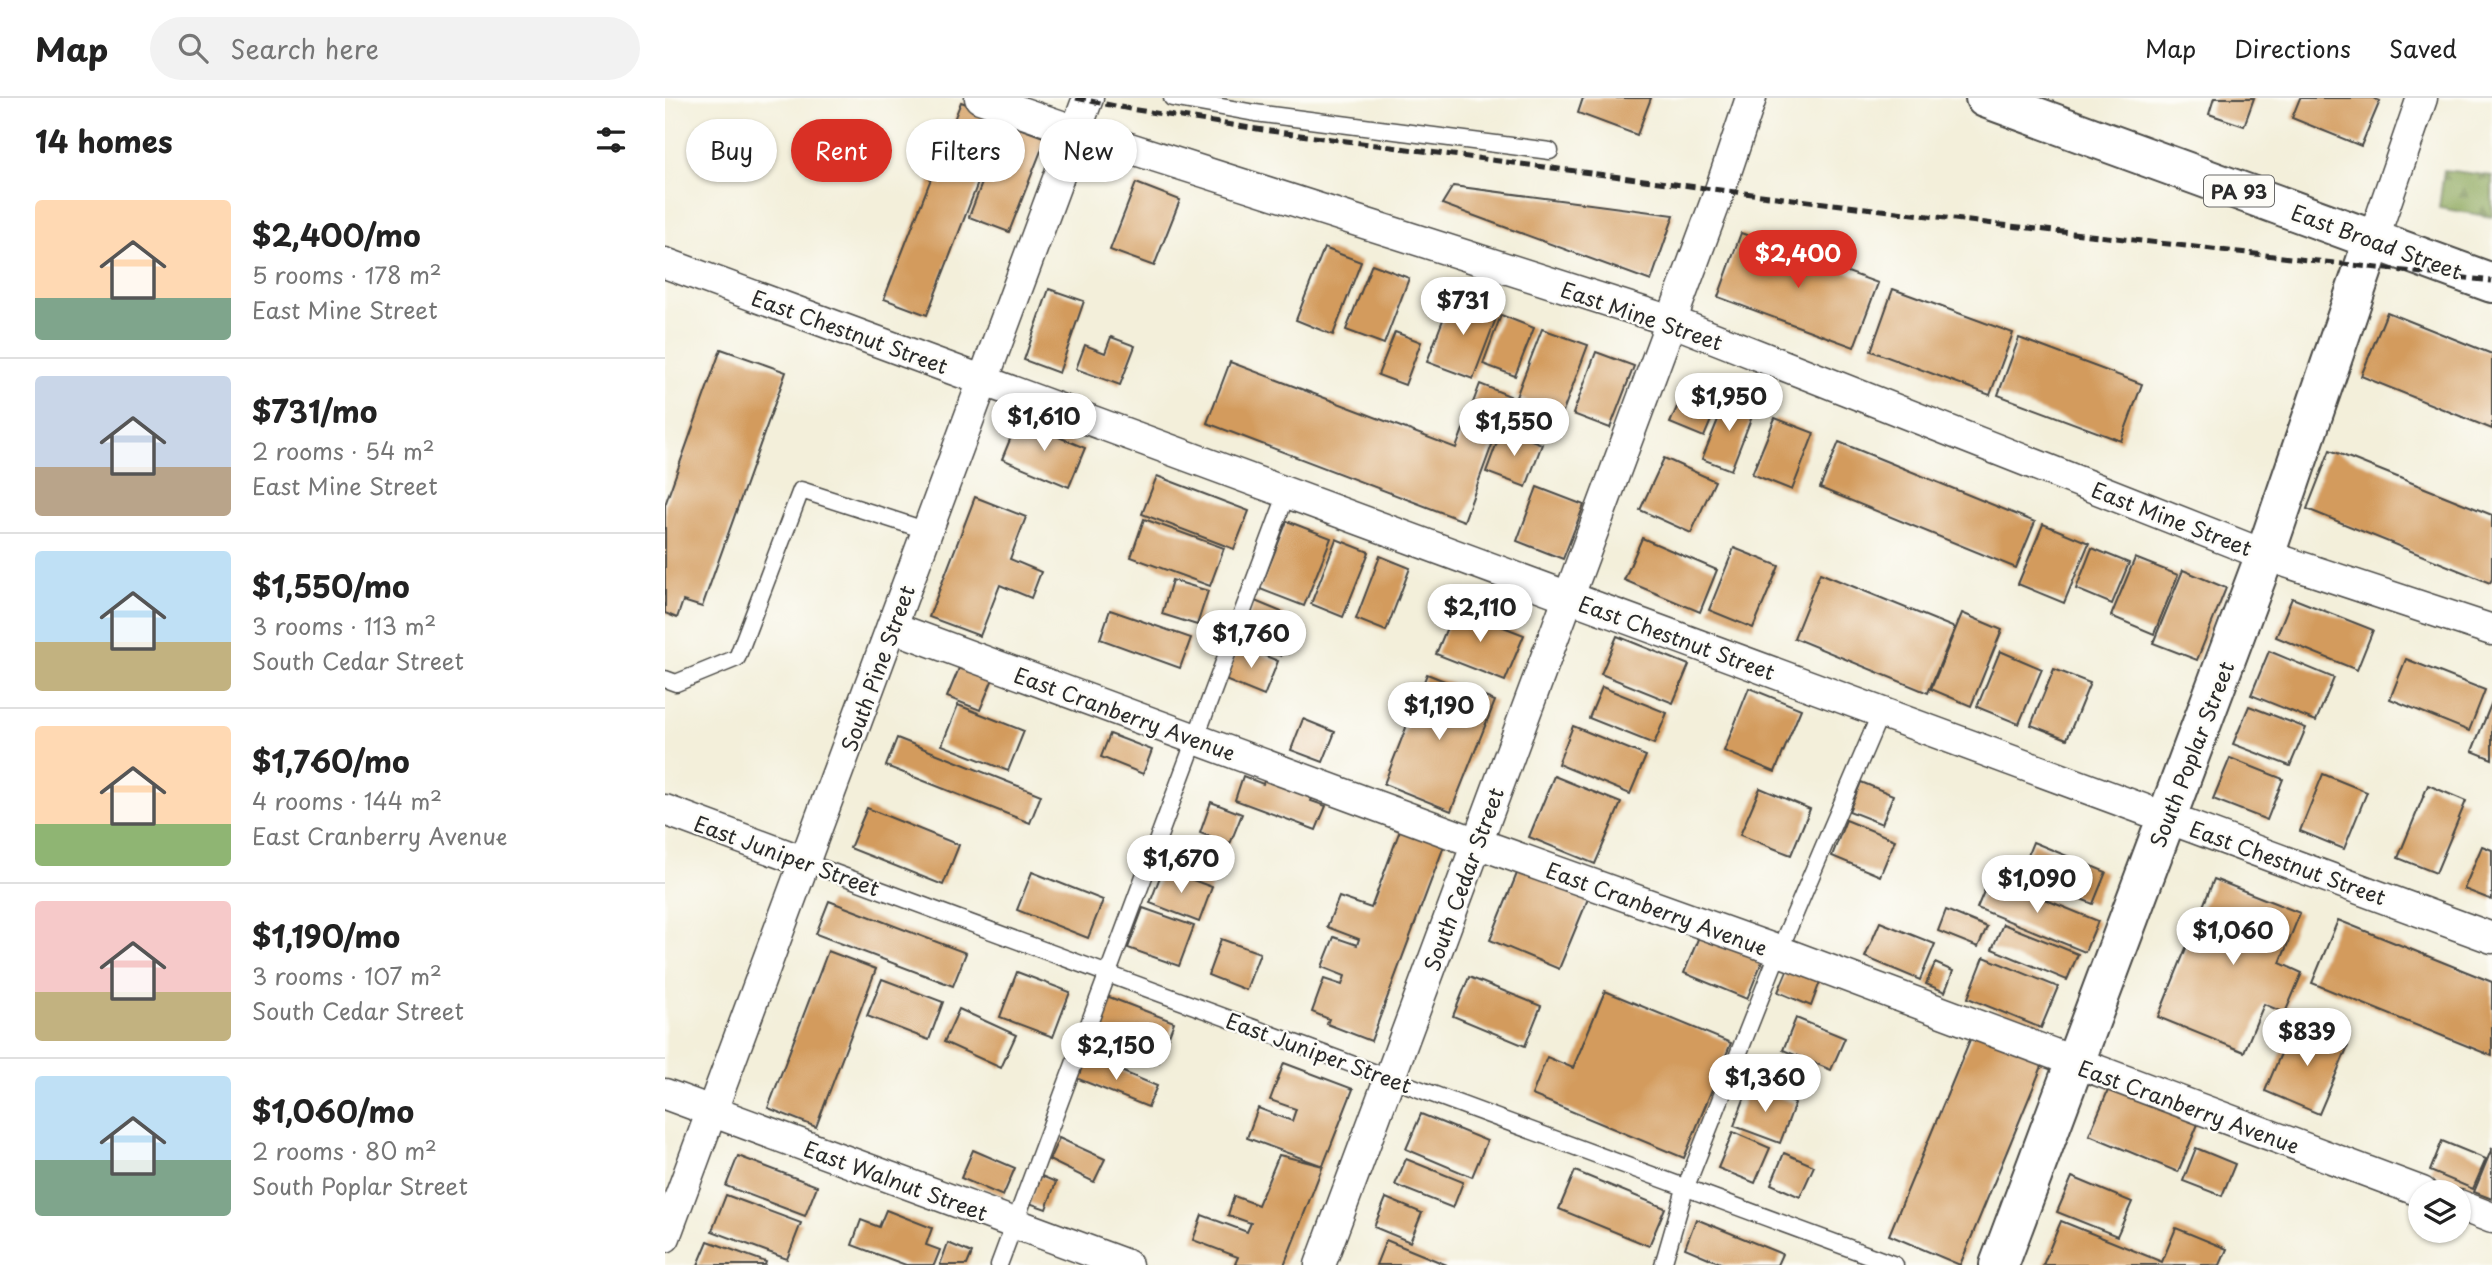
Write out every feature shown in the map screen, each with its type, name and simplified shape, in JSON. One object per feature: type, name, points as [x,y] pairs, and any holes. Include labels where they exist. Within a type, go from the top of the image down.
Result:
[{"type":"main road","name":"East Broad Street","points":[[1985,98],[2373,240],[2482,275]]},
{"type":"main road","name":"South Poplar Street","points":[[1999,1265],[2265,555],[2373,240]]},
{"type":"street","name":"East Mine Street","points":[[980,98],[1041,119]]},
{"type":"street","name":"South Pine Street","points":[[1080,119],[1088,98]]},
{"type":"street","name":"South Cedar Street","points":[[1320,1265],[1671,321],[1751,98]]},
{"type":"street","points":[[2373,240],[2422,98]]},
{"type":"street","name":"East Mine Street","points":[[1137,150],[1671,321],[2265,555],[2492,630]]},
{"type":"street","name":"South Pine Street","points":[[665,1237],[1057,182]]},
{"type":"street","name":"East Chestnut Street","points":[[665,263],[2492,937]]},
{"type":"street","name":"East Cranberry Avenue","points":[[892,627],[1477,843],[1779,951],[2074,1064],[2408,1187]]},
{"type":"street","name":"East Juniper Street","points":[[665,810],[805,862]]},
{"type":"street","name":"East Walnut Street","points":[[665,1094],[1127,1265]]},
{"type":"street","points":[[2471,1210],[2492,1218]]},
{"type":"lane","points":[[1173,98],[1255,113],[1551,151]]},
{"type":"lane","points":[[665,679],[676,683],[737,658],[801,490],[928,531]]},
{"type":"lane","points":[[999,1265],[1287,493]]},
{"type":"lane","points":[[1663,1265],[1685,1189],[1779,951],[1881,712]]},
{"type":"lane","name":"East Juniper Street","points":[[805,862],[1895,1265]]},
{"type":"green space","points":[[2444,170],[2492,176],[2492,217],[2439,208]]},
{"type":"building","points":[[1583,98],[1651,98],[1637,135],[1578,113]]},
{"type":"building","points":[[2214,98],[2254,98],[2244,126],[2209,114]]},
{"type":"building","points":[[2300,98],[2373,98],[2380,101],[2361,146],[2292,118]]},
{"type":"building","points":[[961,102],[1003,118],[1003,119],[954,119]]},
{"type":"building","points":[[1025,130],[1039,135],[1039,156],[1009,232],[969,217],[982,182],[1025,182]]},
{"type":"building","points":[[930,182],[978,182],[927,315],[884,299]]},
{"type":"building","points":[[1136,183],[1180,200],[1154,266],[1110,250]]},
{"type":"building","points":[[1453,186],[1674,215],[1651,281],[1442,204]]},
{"type":"building","points":[[1741,233],[1878,283],[1854,347],[1718,297]]},
{"type":"building","points":[[1324,248],[1361,262],[1333,335],[1296,320]]},
{"type":"building","points":[[1372,264],[1409,278],[1384,344],[1346,330]]},
{"type":"building","points":[[1049,289],[1084,301],[1059,373],[1024,360]]},
{"type":"building","points":[[1893,289],[2013,333],[1990,395],[1871,351]]},
{"type":"building","points":[[1452,296],[1498,313],[1473,379],[1427,362]]},
{"type":"building","points":[[2387,312],[2492,354],[2492,429],[2361,376]]},
{"type":"building","points":[[1501,315],[1534,328],[1515,376],[1483,364]]},
{"type":"building","points":[[1542,329],[1588,345],[1562,414],[1516,397]]},
{"type":"building","points":[[1395,332],[1421,342],[1405,385],[1378,375]]},
{"type":"building","points":[[1111,337],[1135,346],[1120,385],[1076,369],[1085,345],[1105,353]]},
{"type":"building","points":[[2019,338],[2142,384],[2121,441],[1998,395]]},
{"type":"building","points":[[721,349],[786,372],[702,607],[683,601],[677,618],[665,613],[665,505]]},
{"type":"building","points":[[1596,352],[1634,366],[1610,428],[1573,414]]},
{"type":"building","points":[[1230,362],[1456,448],[1480,384],[1510,396],[1464,521],[1207,423]]},
{"type":"building","points":[[1688,382],[1721,396],[1704,437],[1670,423]]},
{"type":"building","points":[[1728,395],[1756,406],[1731,470],[1702,459]]},
{"type":"building","points":[[1775,418],[1814,433],[1792,490],[1752,474]]},
{"type":"building","points":[[1018,420],[1085,448],[1069,487],[1002,459]]},
{"type":"building","points":[[1502,429],[1542,444],[1526,487],[1486,472]]},
{"type":"building","points":[[1839,442],[2035,522],[2016,568],[1820,488]]},
{"type":"building","points":[[2330,450],[2492,515],[2490,583],[2307,509]]},
{"type":"building","points":[[1664,458],[1715,481],[1691,533],[1640,510]]},
{"type":"building","points":[[1157,476],[1249,511],[1234,549],[1142,514]]},
{"type":"building","points":[[1537,487],[1584,505],[1563,559],[1517,541]]},
{"type":"building","points":[[975,497],[1026,517],[1010,559],[1041,572],[1031,598],[1000,585],[980,636],[929,617]]},
{"type":"building","points":[[1144,519],[1224,548],[1210,586],[1131,557]]},
{"type":"building","points":[[1287,521],[1331,538],[1304,606],[1260,589]]},
{"type":"building","points":[[2043,524],[2089,543],[2064,603],[2018,584]]},
{"type":"building","points":[[1642,538],[1717,570],[1700,612],[1624,580]]},
{"type":"building","points":[[1336,539],[1369,552],[1343,617],[1311,604]]},
{"type":"building","points":[[1734,548],[1779,566],[1753,628],[1709,610]]},
{"type":"building","points":[[2092,548],[2129,563],[2112,604],[2076,589]]},
{"type":"building","points":[[1380,556],[1410,568],[1386,631],[1356,619]]},
{"type":"building","points":[[2135,558],[2178,575],[2154,634],[2111,616]]},
{"type":"building","points":[[2183,570],[2226,588],[2197,660],[2153,643]]},
{"type":"building","points":[[1820,573],[1955,628],[1928,693],[1794,638]]},
{"type":"building","points":[[1172,580],[1208,591],[1197,625],[1162,614]]},
{"type":"building","points":[[2292,598],[2373,630],[2357,670],[2276,637]]},
{"type":"building","points":[[1255,601],[1284,613],[1276,634],[1288,638],[1281,656],[1240,640]]},
{"type":"building","points":[[1455,608],[1524,635],[1505,681],[1436,654]]},
{"type":"building","points":[[1110,610],[1191,638],[1180,668],[1100,639]]},
{"type":"building","points":[[1962,613],[2002,630],[1971,706],[1931,689]]},
{"type":"building","points":[[1617,636],[1689,665],[1673,703],[1601,674]]},
{"type":"building","points":[[1239,645],[1278,661],[1264,696],[1225,680]]},
{"type":"building","points":[[2000,651],[2042,669],[2019,724],[1977,707]]},
{"type":"building","points":[[2269,651],[2334,678],[2316,721],[2251,695]]},
{"type":"building","points":[[2406,659],[2485,690],[2469,731],[2390,699]]},
{"type":"building","points":[[962,661],[995,674],[980,710],[947,697]]},
{"type":"building","points":[[2054,669],[2090,683],[2067,739],[2031,725]]},
{"type":"building","points":[[1427,674],[1495,701],[1451,811],[1384,784]]},
{"type":"building","points":[[1602,687],[1667,713],[1654,744],[1589,718]]},
{"type":"building","points":[[1749,688],[1801,709],[1775,772],[1724,751]]},
{"type":"building","points":[[2492,702],[2492,759],[2472,751]]},
{"type":"building","points":[[958,705],[1024,731],[1008,771],[942,745]]},
{"type":"building","points":[[2249,706],[2306,728],[2290,766],[2233,744]]},
{"type":"building","points":[[1303,719],[1335,732],[1323,762],[1291,750]]},
{"type":"building","points":[[1573,726],[1646,756],[1630,794],[1558,764]]},
{"type":"building","points":[[1110,734],[1152,750],[1143,774],[1101,757]]},
{"type":"building","points":[[897,738],[1041,795],[1030,823],[886,766]]},
{"type":"building","points":[[2230,758],[2283,779],[2267,820],[2213,799]]},
{"type":"building","points":[[1268,771],[1316,788],[1311,801],[1326,806],[1316,830],[1235,800],[1243,776],[1263,784]]},
{"type":"building","points":[[2323,774],[2367,792],[2344,849],[2300,831]]},
{"type":"building","points":[[1554,776],[1621,803],[1595,864],[1529,837]]},
{"type":"building","points":[[1861,782],[1893,795],[1882,824],[1849,811]]},
{"type":"building","points":[[2428,785],[2466,801],[2436,873],[2398,858]]},
{"type":"building","points":[[1760,788],[1810,809],[1791,855],[1740,835]]},
{"type":"building","points":[[1211,802],[1242,814],[1230,844],[1200,833]]},
{"type":"building","points":[[867,808],[959,845],[943,885],[850,848]]},
{"type":"building","points":[[1846,820],[1895,840],[1880,876],[1832,856]]},
{"type":"building","points":[[1403,822],[1447,838],[1371,1041],[1327,1024],[1329,1019],[1312,1012],[1324,979],[1342,985],[1345,976],[1322,967],[1334,937],[1357,945],[1359,939],[1327,927],[1339,897],[1371,908]]},
{"type":"building","points":[[2033,842],[2106,872],[2093,904],[2020,874]]},
{"type":"building","points":[[2482,846],[2492,850],[2492,900],[2464,889]]},
{"type":"building","points":[[1520,866],[1590,894],[1559,969],[1490,940]]},
{"type":"building","points":[[1163,869],[1212,887],[1199,922],[1150,903]]},
{"type":"building","points":[[1032,872],[1103,900],[1088,938],[1017,910]]},
{"type":"building","points":[[1990,877],[2098,921],[2085,952],[1977,908]]},
{"type":"building","points":[[2214,879],[2300,913],[2280,963],[2302,973],[2285,1013],[2264,1004],[2244,1052],[2158,1017]]},
{"type":"building","points":[[829,901],[966,953],[953,986],[816,934]]},
{"type":"building","points":[[1143,908],[1194,926],[1179,966],[1128,948]]},
{"type":"building","points":[[1946,910],[1987,927],[1978,947],[1938,931]]},
{"type":"building","points":[[2338,920],[2492,982],[2492,1056],[2312,983]]},
{"type":"building","points":[[1880,922],[1935,944],[1920,980],[1865,957]]},
{"type":"building","points":[[2003,924],[2078,954],[2067,980],[1992,949]]},
{"type":"building","points":[[1700,934],[1763,959],[1747,999],[1684,973]]},
{"type":"building","points":[[1221,939],[1260,953],[1246,990],[1208,975]]},
{"type":"building","points":[[828,951],[876,969],[816,1127],[768,1108]]},
{"type":"building","points":[[1984,957],[2058,987],[2041,1028],[1968,998]]},
{"type":"building","points":[[1935,963],[1953,971],[1945,992],[1926,984]]},
{"type":"building","points":[[1789,966],[1821,979],[1811,1006],[1778,992]]},
{"type":"building","points":[[1017,972],[1070,992],[1053,1037],[1000,1017]]},
{"type":"building","points":[[1469,977],[1541,1006],[1525,1046],[1453,1016]]},
{"type":"building","points":[[882,979],[943,1002],[929,1040],[867,1016]]},
{"type":"building","points":[[1605,991],[1731,1043],[1684,1158],[1532,1095],[1547,1057],[1573,1068]]},
{"type":"building","points":[[1104,995],[1174,1022],[1159,1062],[1088,1035]]},
{"type":"building","points":[[959,1009],[1016,1035],[1001,1068],[944,1042]]},
{"type":"building","points":[[1796,1018],[1845,1038],[1831,1070],[1783,1050]]},
{"type":"building","points":[[2294,1023],[2348,1046],[2319,1114],[2265,1091]]},
{"type":"building","points":[[1974,1030],[2045,1059],[1960,1265],[1889,1235]]},
{"type":"building","points":[[1085,1056],[1157,1086],[1148,1107],[1076,1078]]},
{"type":"building","points":[[1284,1063],[1353,1089],[1323,1166],[1247,1138],[1258,1108],[1292,1121],[1296,1109],[1270,1100]]},
{"type":"building","points":[[2112,1081],[2201,1117],[2178,1172],[2089,1135]]},
{"type":"building","points":[[1749,1086],[1795,1103],[1780,1143],[1734,1126]]},
{"type":"building","points":[[1421,1114],[1487,1141],[1472,1177],[1406,1149]]},
{"type":"building","points":[[1733,1132],[1770,1148],[1755,1183],[1718,1168]]},
{"type":"building","points":[[1059,1138],[1105,1159],[1094,1182],[1049,1160]]},
{"type":"building","points":[[2442,1141],[2486,1159],[2473,1189],[2471,1180],[2452,1180],[2430,1171]]},
{"type":"building","points":[[2196,1148],[2235,1164],[2222,1196],[2183,1181]]},
{"type":"building","points":[[2492,1148],[2492,1199],[2474,1192]]},
{"type":"building","points":[[973,1150],[1015,1168],[1003,1196],[961,1178]]},
{"type":"building","points":[[1784,1153],[1814,1166],[1800,1197],[1771,1184]]},
{"type":"building","points":[[1279,1155],[1323,1166],[1284,1265],[1237,1265],[1235,1264],[1238,1257],[1193,1240],[1202,1215],[1247,1232],[1251,1223],[1228,1215],[1234,1196],[1258,1205]]},
{"type":"building","points":[[738,1156],[817,1186],[805,1216],[726,1186]]},
{"type":"building","points":[[1406,1159],[1463,1182],[1453,1208],[1395,1185]]},
{"type":"building","points":[[1575,1171],[1665,1208],[1649,1246],[1559,1209]]},
{"type":"building","points":[[1039,1175],[1056,1182],[1046,1209],[1029,1203]]},
{"type":"building","points":[[2072,1177],[2132,1202],[2117,1236],[2057,1212]]},
{"type":"building","points":[[726,1195],[801,1223],[787,1259],[712,1231]]},
{"type":"building","points":[[1386,1198],[1422,1213],[1410,1242],[1374,1227]]},
{"type":"building","points":[[886,1210],[932,1228],[926,1245],[940,1250],[934,1265],[906,1265],[852,1245],[861,1220],[879,1227]]},
{"type":"building","points":[[1696,1219],[1782,1254],[1777,1265],[1725,1265],[1685,1248]]},
{"type":"building","points":[[2061,1221],[2162,1262],[2176,1228],[2227,1249],[2220,1265],[2043,1265]]},
{"type":"building","points":[[1386,1240],[1447,1265],[1376,1265]]},
{"type":"building","points":[[708,1241],[766,1262],[765,1265],[698,1265]]},
{"type":"building","points":[[948,1243],[972,1253],[967,1265],[940,1265]]},
{"type":"railway","points":[[1076,98],[1270,131],[1720,190],[2492,281]]}]
